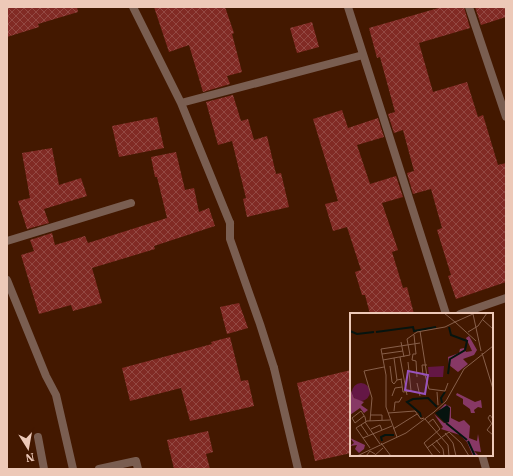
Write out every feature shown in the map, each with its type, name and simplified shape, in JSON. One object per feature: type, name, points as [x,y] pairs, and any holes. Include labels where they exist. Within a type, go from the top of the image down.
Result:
[{"type":"street","points":[[133,7],[181,103],[230,223],[230,239],[274,368],[298,469]]},
{"type":"street","points":[[348,7],[446,313]]},
{"type":"street","points":[[468,7],[506,117]]},
{"type":"street","points":[[181,103],[363,55]]},
{"type":"street","points":[[7,241],[131,203]]},
{"type":"street","points":[[7,280],[46,376],[56,395],[73,469]]},
{"type":"street","points":[[463,313],[506,298]]},
{"type":"street","points":[[38,437],[44,469]]},
{"type":"street","points":[[482,456],[486,469]]},
{"type":"street","points":[[99,469],[136,461],[138,469]]},
{"type":"building","points":[[7,7],[77,7],[78,12],[38,24],[39,27],[7,37]]},
{"type":"building","points":[[154,7],[225,7],[234,33],[232,34],[242,72],[227,76],[230,84],[203,92],[189,45],[169,52]]},
{"type":"building","points":[[442,7],[464,7],[470,28],[419,43],[433,92],[467,82],[478,117],[483,115],[498,165],[506,163],[506,282],[456,299],[448,276],[451,275],[437,230],[442,228],[431,189],[413,194],[407,173],[414,171],[403,130],[394,133],[388,114],[395,112],[380,57],[377,58],[369,28]]},
{"type":"building","points":[[475,7],[506,7],[506,17],[481,25]]},
{"type":"building","points":[[312,22],[319,47],[297,53],[290,28]]},
{"type":"building","points":[[233,95],[241,121],[248,119],[254,140],[267,136],[276,174],[281,173],[289,207],[247,217],[243,199],[246,198],[232,141],[218,145],[206,102]]},
{"type":"building","points":[[342,110],[348,128],[378,118],[384,137],[357,145],[370,184],[396,176],[403,197],[382,203],[398,250],[392,252],[403,288],[407,287],[414,313],[370,313],[365,295],[362,295],[355,272],[361,270],[347,227],[333,231],[325,204],[338,201],[313,119]]},
{"type":"building","points":[[157,117],[164,148],[119,157],[112,126]]},
{"type":"building","points":[[52,148],[59,185],[81,178],[87,196],[44,209],[49,223],[27,229],[18,201],[30,198],[22,153]]},
{"type":"building","points":[[176,152],[185,190],[194,188],[199,212],[209,208],[215,226],[154,246],[155,249],[92,268],[102,303],[73,311],[71,305],[39,314],[21,255],[34,251],[30,240],[52,233],[55,245],[85,236],[88,243],[167,218],[157,177],[155,177],[151,157]]},
{"type":"building","points":[[239,303],[248,328],[227,334],[220,307]]},
{"type":"building","points":[[230,337],[241,381],[248,380],[254,406],[190,421],[181,388],[130,401],[122,368],[212,344],[211,342]]},
{"type":"building","points":[[350,370],[350,453],[315,461],[297,383]]},
{"type":"building","points":[[208,431],[213,452],[206,454],[210,469],[174,469],[167,440]]}]
